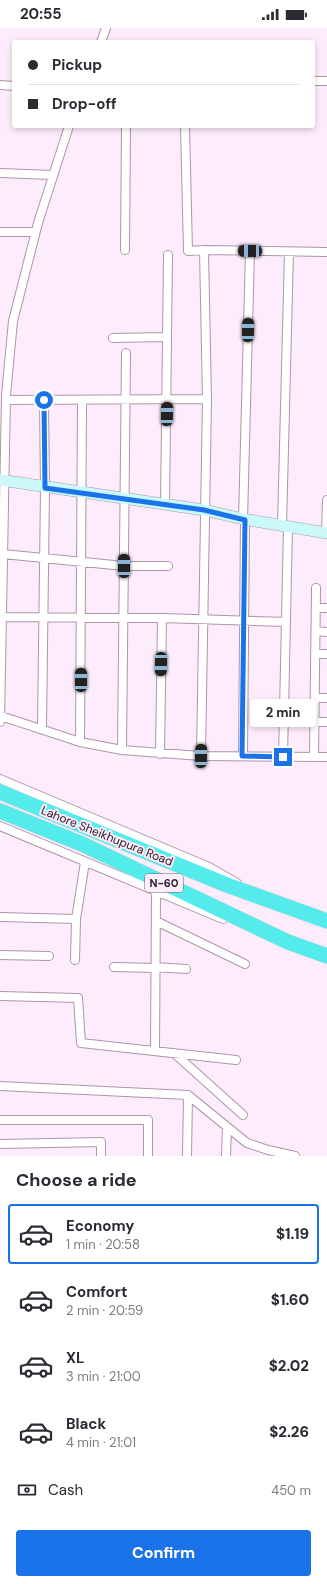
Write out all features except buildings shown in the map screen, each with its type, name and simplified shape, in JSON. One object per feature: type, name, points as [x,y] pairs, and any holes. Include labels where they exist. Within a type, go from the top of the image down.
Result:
[{"type":"highway","name":"Lahore Sheikhupura Road","points":[[0,792],[227,885],[327,921]]},
{"type":"highway","name":"Lahore Sheikhupura Road","points":[[0,811],[82,844],[288,942],[327,956]]},
{"type":"highway","points":[[298,910],[327,931]]},
{"type":"highway","points":[[288,942],[320,947],[327,945]]},
{"type":"street","points":[[101,40],[106,28]]},
{"type":"street","points":[[315,81],[327,81]]},
{"type":"street","points":[[0,85],[12,86]]},
{"type":"street","points":[[68,128],[35,232],[13,320],[4,397],[0,719],[42,729],[80,742],[122,750],[201,756],[327,758]]},
{"type":"street","points":[[125,250],[126,128]]},
{"type":"street","points":[[185,128],[188,251],[327,252]]},
{"type":"street","points":[[0,173],[53,175]]},
{"type":"street","points":[[0,232],[35,232]]},
{"type":"street","points":[[201,756],[207,399],[204,250]]},
{"type":"street","points":[[242,756],[244,519],[250,251]]},
{"type":"street","points":[[283,757],[286,622],[285,526],[289,252]]},
{"type":"street","points":[[165,505],[168,398],[168,255]]},
{"type":"street","points":[[113,338],[167,337]]},
{"type":"street","points":[[122,750],[126,353]]},
{"type":"street","points":[[4,397],[44,400],[126,400],[168,398],[207,399]]},
{"type":"street","points":[[42,729],[45,488],[44,400]]},
{"type":"street","points":[[80,742],[83,493],[82,400]]},
{"type":"street","points":[[2,480],[45,488],[204,510],[244,519],[327,533],[327,500]]},
{"type":"street","points":[[3,554],[82,563],[124,566],[168,566]]},
{"type":"street","points":[[314,757],[316,588]]},
{"type":"street","points":[[316,608],[327,608]]},
{"type":"street","points":[[1,617],[162,618],[286,622]]},
{"type":"street","points":[[160,754],[162,618]]},
{"type":"street","points":[[316,632],[327,632]]},
{"type":"street","points":[[315,654],[327,654]]},
{"type":"street","points":[[315,698],[327,698]]},
{"type":"street","points":[[315,722],[327,722]]},
{"type":"street","points":[[0,779],[210,867],[262,898]]},
{"type":"street","points":[[0,826],[250,930],[288,942]]},
{"type":"street","points":[[74,960],[76,919],[85,862]]},
{"type":"street","points":[[155,1051],[156,891]]},
{"type":"street","points":[[0,917],[76,919]]},
{"type":"street","points":[[156,921],[245,964]]},
{"type":"street","points":[[0,955],[49,956]]},
{"type":"street","points":[[114,967],[186,969]]},
{"type":"street","points":[[0,996],[78,998],[81,1043],[236,1060]]},
{"type":"street","points":[[174,1053],[243,1115]]},
{"type":"street","points":[[0,1086],[188,1095],[247,1143],[268,1153],[295,1156]]},
{"type":"street","points":[[187,1156],[188,1095]]},
{"type":"street","points":[[0,1120],[148,1120],[148,1156]]},
{"type":"street","points":[[226,1156],[227,1127]]},
{"type":"street","points":[[0,1144],[101,1142],[101,1156]]},
{"type":"route","points":[[44,400],[45,488],[204,510],[245,520],[242,756],[283,757]]}]
